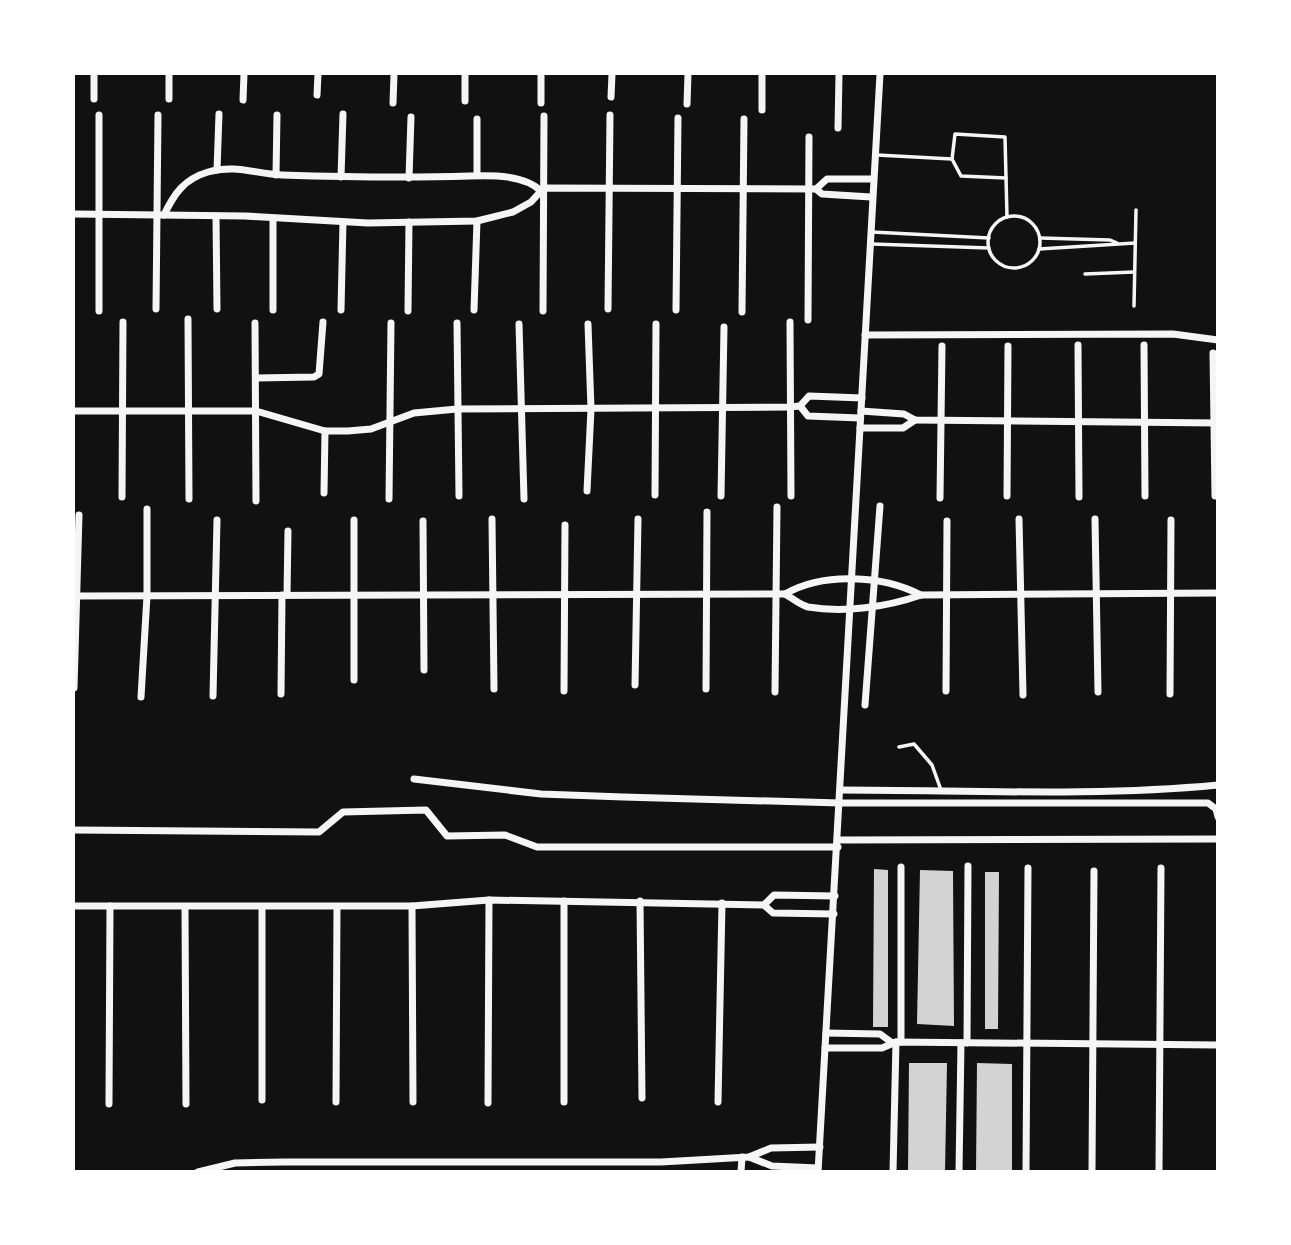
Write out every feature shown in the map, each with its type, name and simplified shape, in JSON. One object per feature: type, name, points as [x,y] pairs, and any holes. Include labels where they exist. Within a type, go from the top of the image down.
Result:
[{"type":"street","points":[[94,74],[94,99]]},
{"type":"street","points":[[169,74],[169,99]]},
{"type":"street","points":[[243,100],[244,74]]},
{"type":"street","points":[[317,95],[318,74]]},
{"type":"street","points":[[393,103],[394,74]]},
{"type":"street","points":[[465,74],[465,101]]},
{"type":"street","points":[[541,74],[541,103]]},
{"type":"street","points":[[611,97],[612,74]]},
{"type":"street","points":[[687,104],[688,74]]},
{"type":"street","points":[[762,74],[762,110]]},
{"type":"street","points":[[838,128],[839,74]]},
{"type":"street","points":[[745,1157],[772,1166],[818,1170],[880,74]]},
{"type":"street","points":[[218,170],[219,114]]},
{"type":"street","points":[[341,177],[343,114]]},
{"type":"street","points":[[99,115],[99,311]]},
{"type":"street","points":[[156,309],[160,215],[158,115]]},
{"type":"street","points":[[276,175],[277,115]]},
{"type":"street","points":[[543,311],[544,116]]},
{"type":"street","points":[[608,309],[610,116]]},
{"type":"street","points":[[409,178],[411,117]]},
{"type":"street","points":[[676,310],[678,118]]},
{"type":"street","points":[[477,119],[477,175]]},
{"type":"street","points":[[742,312],[744,119]]},
{"type":"street","points":[[808,320],[812,189],[809,137]]},
{"type":"street","points":[[160,215],[174,192],[197,177],[218,170],[247,169],[276,175],[341,177],[477,175],[529,180],[543,189],[812,189],[822,194],[871,197]]},
{"type":"street","points":[[812,189],[827,179],[872,179]]},
{"type":"street","points":[[74,214],[216,216],[343,222],[477,221],[513,212],[531,202],[543,189]]},
{"type":"street","points":[[216,216],[217,309]]},
{"type":"street","points":[[273,219],[273,310]]},
{"type":"street","points":[[474,310],[477,221]]},
{"type":"street","points":[[341,310],[343,222]]},
{"type":"street","points":[[408,311],[409,222]]},
{"type":"street","points":[[188,319],[189,499]]},
{"type":"street","points":[[122,497],[123,322]]},
{"type":"street","points":[[256,378],[314,377],[319,374],[323,322]]},
{"type":"street","points":[[790,322],[791,496]]},
{"type":"street","points":[[255,323],[256,501]]},
{"type":"street","points":[[389,499],[391,323]]},
{"type":"street","points":[[457,323],[458,496]]},
{"type":"street","points":[[519,324],[524,499]]},
{"type":"street","points":[[587,324],[591,409],[587,491]]},
{"type":"street","points":[[655,495],[656,324]]},
{"type":"street","points":[[721,496],[724,327]]},
{"type":"street","points":[[865,334],[1173,334],[1217,340]]},
{"type":"street","points":[[1078,345],[1079,497]]},
{"type":"street","points":[[1144,345],[1145,496]]},
{"type":"street","points":[[940,498],[942,346]]},
{"type":"street","points":[[1007,496],[1008,346]]},
{"type":"street","points":[[1213,353],[1215,496]]},
{"type":"street","points":[[74,411],[256,411],[325,431],[370,429],[414,413],[457,409],[522,411],[723,405],[789,407],[800,406],[809,396],[862,398]]},
{"type":"street","points":[[800,406],[808,416],[904,414],[915,421]]},
{"type":"street","points":[[860,428],[903,428],[915,421],[942,420],[1215,423]]},
{"type":"street","points":[[324,493],[325,431]]},
{"type":"street","points":[[865,705],[880,506]]},
{"type":"street","points":[[775,692],[780,594],[777,508]]},
{"type":"street","points":[[141,697],[147,509]]},
{"type":"street","points":[[705,690],[707,512]]},
{"type":"street","points":[[74,688],[79,515]]},
{"type":"street","points":[[492,519],[494,689]]},
{"type":"street","points":[[635,685],[638,519]]},
{"type":"street","points":[[1019,519],[1023,695]]},
{"type":"street","points":[[1095,519],[1098,692]]},
{"type":"street","points":[[214,696],[216,520]]},
{"type":"street","points":[[354,520],[354,680]]},
{"type":"street","points":[[1170,694],[1171,520]]},
{"type":"street","points":[[423,521],[424,670]]},
{"type":"street","points":[[946,691],[947,522]]},
{"type":"street","points":[[564,691],[565,525]]},
{"type":"street","points":[[281,694],[288,531]]},
{"type":"street","points":[[75,596],[780,594],[804,582],[852,579],[902,585],[921,595]]},
{"type":"street","points":[[780,594],[806,607],[850,609],[899,603],[921,595],[1217,593]]},
{"type":"street","points":[[414,779],[541,794],[840,803],[1208,803],[1216,809],[1217,817]]},
{"type":"street","points":[[841,790],[1169,790],[1217,785]]},
{"type":"street","points":[[74,831],[319,832],[343,812],[426,810],[447,836],[505,835],[537,847],[1217,839]]},
{"type":"street","points":[[893,1171],[901,866]]},
{"type":"street","points":[[959,1171],[968,866]]},
{"type":"street","points":[[1159,1171],[1161,867]]},
{"type":"street","points":[[1026,1171],[1028,868]]},
{"type":"street","points":[[1092,1171],[1094,871]]},
{"type":"street","points":[[764,905],[774,895],[835,896]]},
{"type":"street","points":[[74,906],[337,907],[412,906],[489,900],[640,901],[764,905],[773,913],[834,914]]},
{"type":"street","points":[[488,1103],[489,900]]},
{"type":"street","points":[[564,901],[564,1102]]},
{"type":"street","points":[[640,901],[642,1098]]},
{"type":"street","points":[[718,1102],[722,903]]},
{"type":"street","points":[[109,1104],[110,906]]},
{"type":"street","points":[[262,906],[262,1100]]},
{"type":"street","points":[[412,906],[413,1102]]},
{"type":"street","points":[[184,907],[186,1104]]},
{"type":"street","points":[[336,1102],[337,907]]},
{"type":"street","points":[[826,1033],[880,1034],[896,1042]]},
{"type":"street","points":[[825,1048],[882,1048],[896,1042],[1217,1045]]},
{"type":"street","points":[[198,1171],[235,1163],[285,1162],[512,1167],[579,1162],[661,1162],[745,1157],[771,1148],[820,1147]]},
{"type":"street","points":[[741,1171],[745,1157]]},
{"type":"street","points":[[285,1162],[285,1171]]},
{"type":"street","points":[[360,1162],[360,1171]]},
{"type":"street","points":[[579,1162],[580,1171]]},
{"type":"street","points":[[661,1162],[661,1171]]},
{"type":"lane","points":[[1007,178],[961,176],[952,159],[955,134],[1004,136],[1007,178],[1007,217]]},
{"type":"lane","points":[[875,155],[952,159]]},
{"type":"lane","points":[[1133,306],[1136,211]]},
{"type":"lane","points":[[1007,217],[1027,219],[1036,229],[1039,249],[1032,260],[1014,268],[995,260],[989,248],[989,238],[996,223],[1007,217]]},
{"type":"lane","points":[[870,232],[989,238]]},
{"type":"lane","points":[[1039,238],[1110,240],[1117,243]]},
{"type":"lane","points":[[1039,249],[1135,243]]},
{"type":"lane","points":[[869,244],[989,248]]},
{"type":"lane","points":[[1085,274],[1134,272]]},
{"type":"lane","points":[[899,747],[914,744],[932,765],[942,792]]},
{"type":"building","points":[[874,869],[888,870],[888,1027],[873,1027]]},
{"type":"building","points":[[920,870],[953,871],[954,1026],[917,1024]]},
{"type":"building","points":[[985,872],[999,872],[998,1029],[985,1029]]},
{"type":"building","points":[[909,1063],[947,1063],[945,1172],[908,1172]]},
{"type":"building","points":[[977,1063],[1012,1064],[1012,1172],[976,1172]]}]
